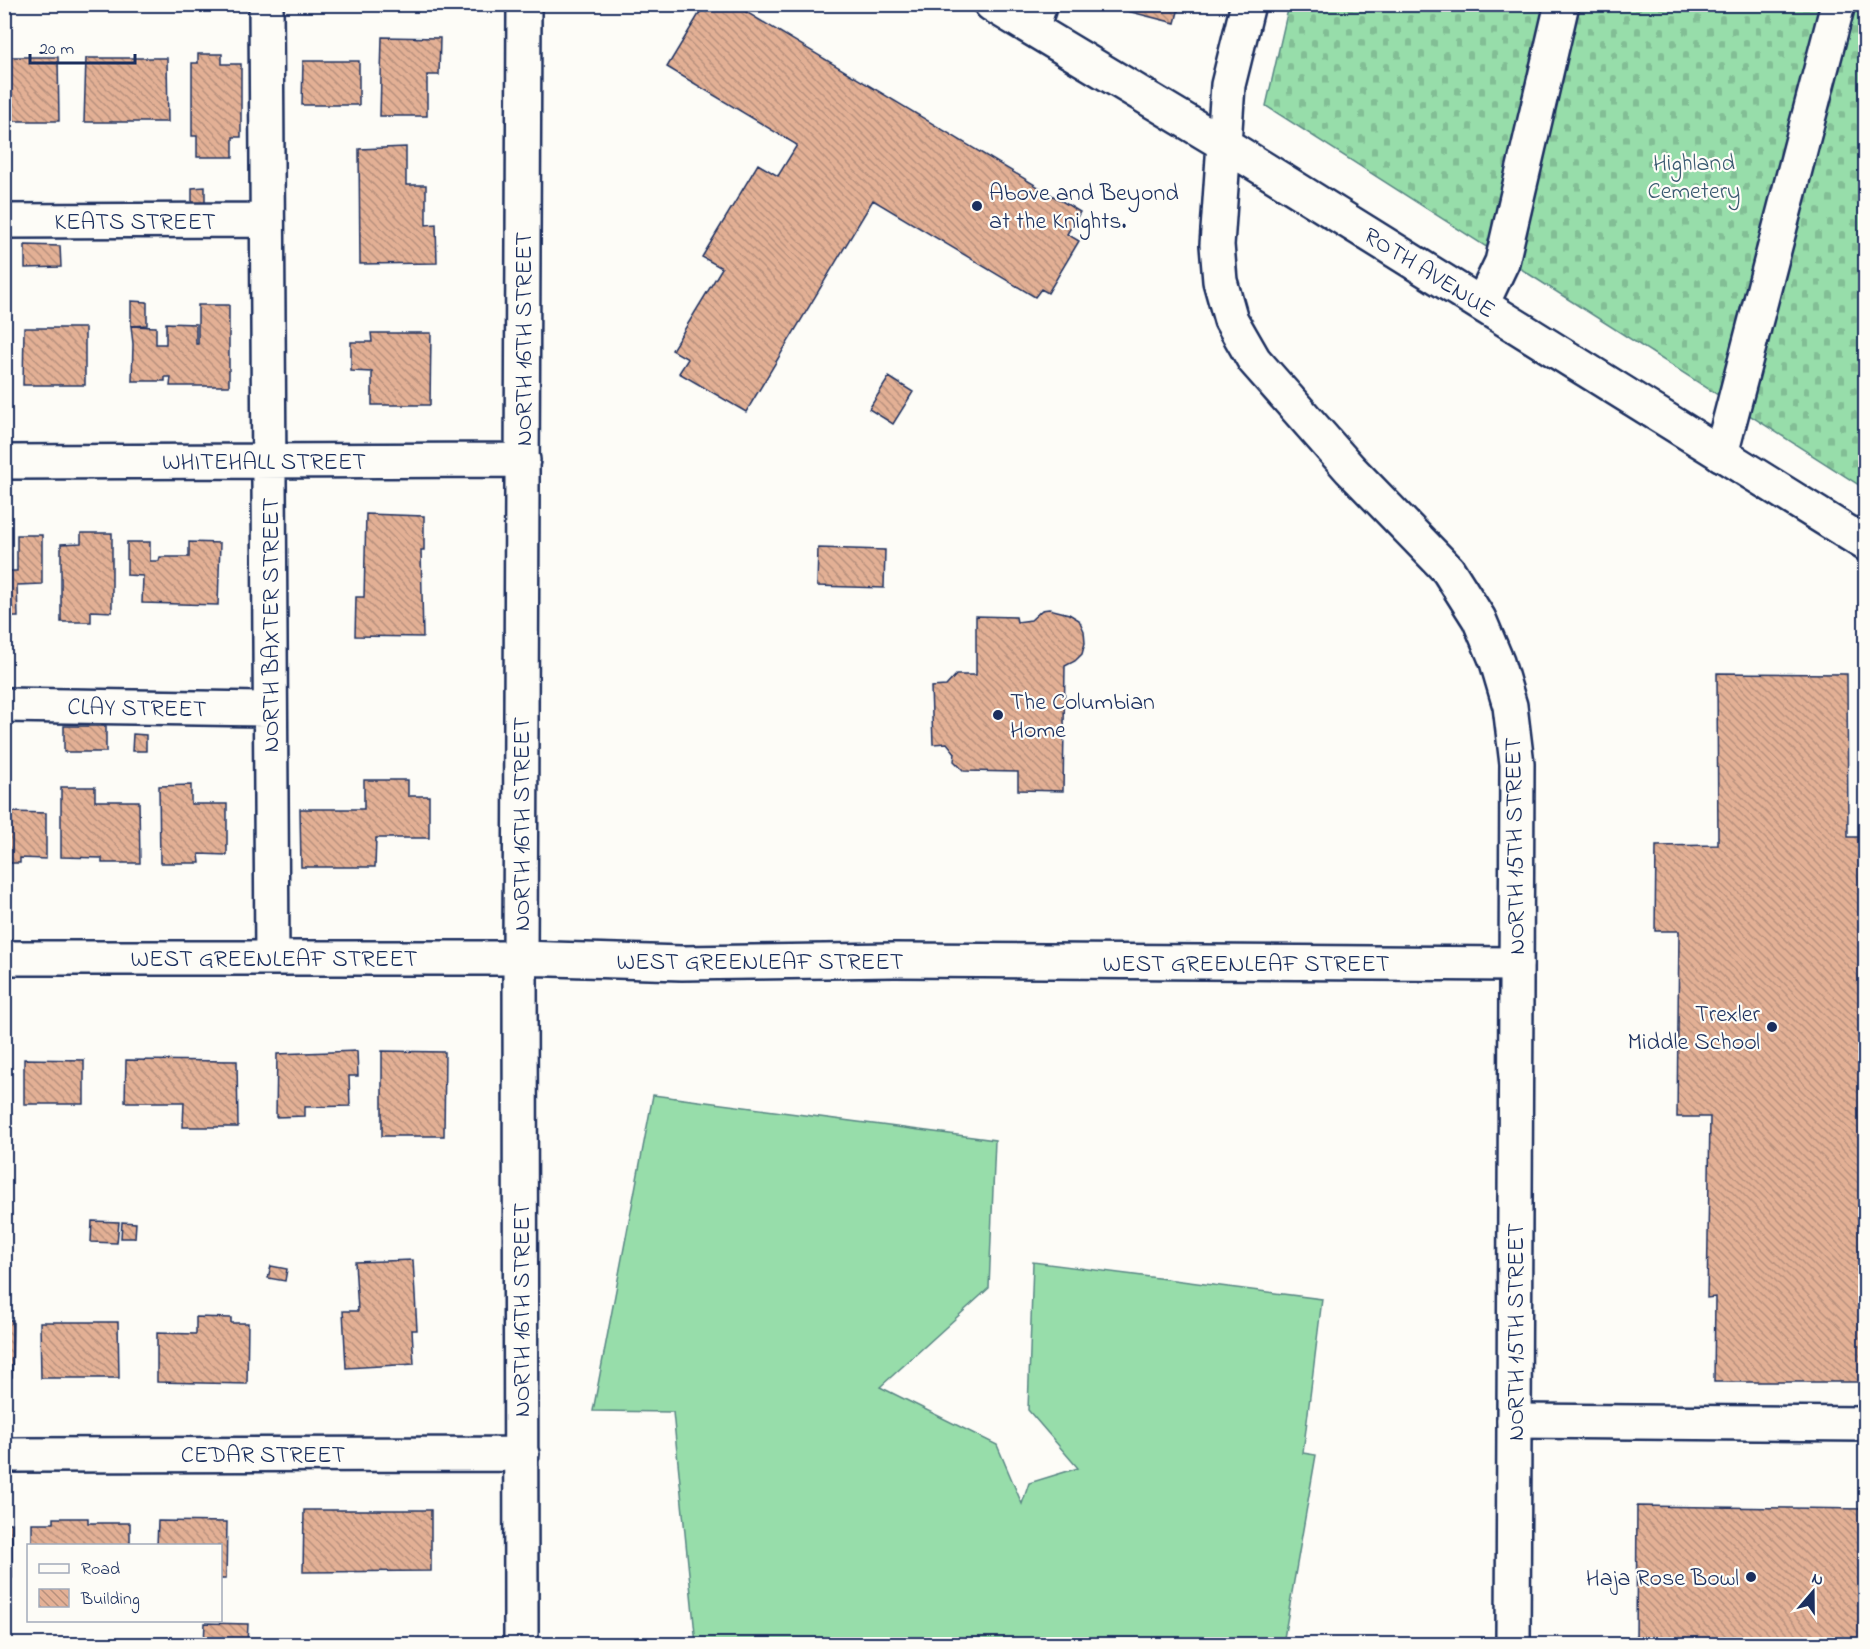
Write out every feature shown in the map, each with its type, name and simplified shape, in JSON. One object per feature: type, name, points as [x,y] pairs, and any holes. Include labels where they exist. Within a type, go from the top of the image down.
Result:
[{"type":"street","name":"NORTH BAXTER STREET","points":[[266,4],[272,958]]},
{"type":"street","name":"NORTH 16TH STREET","points":[[521,1644],[520,958],[524,4]]},
{"type":"street","name":"ROTH AVENUE","points":[[991,4],[1036,16],[1224,144],[1866,544]]},
{"type":"street","name":"NORTH 15TH STREET","points":[[1248,4],[1228,85],[1217,245],[1220,281],[1231,320],[1254,360],[1350,469],[1448,570],[1479,619],[1497,662],[1510,706],[1517,764],[1514,1644]]},
{"type":"street","points":[[1482,304],[1502,262],[1562,4]]},
{"type":"street","points":[[1721,454],[1838,4]]},
{"type":"street","name":"KEATS STREET","points":[[4,221],[266,220]]},
{"type":"street","name":"WHITEHALL STREET","points":[[4,462],[523,460]]},
{"type":"street","name":"CLAY STREET","points":[[4,705],[269,709]]},
{"type":"street","name":"WEST GREENLEAF STREET","points":[[4,958],[520,958],[682,963],[894,960],[1516,964]]},
{"type":"street","points":[[1514,1421],[1866,1424]]},
{"type":"street","name":"CEDAR STREET","points":[[4,1455],[522,1454]]},
{"type":"green space","name":"Highland Cemetery","points":[[1289,5],[1865,5],[1865,489],[1266,106]]},
{"type":"green space","points":[[653,1095],[995,1140],[989,1288],[880,1387],[997,1445],[1022,1504],[1029,1483],[1078,1468],[1028,1410],[1033,1262],[1322,1299],[1303,1453],[1316,1455],[1283,1644],[696,1644],[673,1412],[593,1411]]},
{"type":"building","name":"Above and Beyond at the Knights.","points":[[705,4],[733,4],[1080,212],[1067,234],[1079,241],[1048,293],[1041,289],[1035,297],[873,200],[746,412],[679,373],[688,359],[672,350],[722,268],[702,257],[758,164],[778,176],[797,145],[667,67]]},
{"type":"building","points":[[1120,4],[1180,4],[1175,23],[1119,9]]},
{"type":"building","points":[[382,37],[440,38],[439,75],[427,75],[427,116],[380,116]]},
{"type":"building","points":[[198,54],[222,54],[222,64],[241,64],[241,137],[233,137],[233,157],[197,157],[197,136],[192,136],[192,63],[198,63]]},
{"type":"building","points":[[4,57],[58,57],[59,121],[4,121]]},
{"type":"building","points":[[86,58],[167,58],[168,122],[84,122]]},
{"type":"building","points":[[303,61],[359,61],[359,105],[302,105]]},
{"type":"building","points":[[406,147],[406,185],[426,185],[426,225],[436,224],[437,263],[360,264],[359,149]]},
{"type":"building","points":[[205,187],[205,204],[192,205],[192,188]]},
{"type":"building","points":[[25,245],[60,246],[61,267],[25,268]]},
{"type":"building","points":[[131,301],[147,302],[147,325],[131,326]]},
{"type":"building","points":[[198,305],[229,305],[229,386],[170,386],[171,377],[165,377],[165,381],[132,381],[131,326],[156,327],[156,344],[166,344],[166,323],[196,324],[196,344],[198,344]]},
{"type":"building","points":[[24,328],[85,328],[85,385],[23,385]]},
{"type":"building","points":[[371,333],[431,333],[430,405],[372,405],[372,372],[351,371],[351,342],[372,342]]},
{"type":"building","points":[[889,377],[913,392],[893,424],[869,409]]},
{"type":"building","points":[[366,514],[424,516],[424,550],[421,550],[423,637],[355,636],[356,597],[364,597]]},
{"type":"building","points":[[81,533],[112,533],[112,612],[91,611],[91,622],[61,622],[61,544],[81,543]]},
{"type":"building","points":[[17,535],[42,535],[42,584],[17,585],[18,617],[4,617],[4,554],[10,554],[10,571],[17,571]]},
{"type":"building","points":[[127,542],[150,542],[150,561],[159,561],[160,557],[189,557],[189,542],[220,543],[218,605],[142,603],[143,576],[127,575]]},
{"type":"building","points":[[818,548],[885,550],[884,588],[817,586]]},
{"type":"building","name":"The Columbian Home","points":[[1049,609],[1069,614],[1079,620],[1084,631],[1085,643],[1082,654],[1065,666],[1063,791],[1018,790],[1018,772],[964,771],[954,761],[955,753],[947,743],[933,744],[931,687],[946,686],[956,675],[976,675],[976,616],[1016,617],[1017,622],[1031,620],[1042,610]]},
{"type":"building","name":"Trexler Middle School","points":[[1717,673],[1847,674],[1848,837],[1866,837],[1866,1382],[1714,1382],[1715,1297],[1707,1298],[1710,1117],[1677,1117],[1679,931],[1655,931],[1656,846],[1718,845]]},
{"type":"building","points":[[64,726],[106,726],[106,752],[64,752]]},
{"type":"building","points":[[133,734],[146,735],[146,751],[132,751]]},
{"type":"building","points":[[364,780],[408,780],[408,796],[429,796],[429,838],[376,838],[375,867],[301,867],[300,809],[364,809]]},
{"type":"building","points":[[191,785],[191,804],[227,804],[227,855],[199,854],[200,863],[160,863],[159,786]]},
{"type":"building","points":[[61,787],[95,787],[95,801],[139,801],[140,863],[102,863],[102,858],[61,857]]},
{"type":"building","points":[[11,812],[46,813],[46,859],[20,858],[20,863],[4,863],[4,816],[11,816]]},
{"type":"building","points":[[357,1051],[358,1076],[349,1076],[350,1106],[305,1107],[305,1116],[276,1117],[277,1054]]},
{"type":"building","points":[[382,1051],[445,1052],[444,1136],[382,1136]]},
{"type":"building","points":[[24,1059],[84,1060],[84,1104],[24,1104]]},
{"type":"building","points":[[126,1060],[237,1061],[238,1127],[183,1127],[184,1102],[125,1102]]},
{"type":"building","points":[[92,1221],[119,1222],[117,1243],[91,1242]]},
{"type":"building","points":[[122,1222],[136,1223],[135,1238],[121,1238]]},
{"type":"building","points":[[413,1260],[417,1330],[412,1330],[414,1364],[346,1368],[343,1311],[358,1311],[355,1262]]},
{"type":"building","points":[[271,1266],[287,1269],[285,1281],[268,1278]]},
{"type":"building","points":[[196,1317],[231,1318],[231,1323],[248,1323],[247,1384],[157,1382],[157,1333],[196,1334]]},
{"type":"building","points":[[4,1320],[13,1320],[12,1377],[4,1377]]},
{"type":"building","points":[[40,1322],[118,1322],[119,1378],[41,1378]]},
{"type":"building","name":"Haja Rose Bowl","points":[[1637,1506],[1866,1509],[1866,1644],[1636,1644]]},
{"type":"building","points":[[304,1510],[431,1510],[431,1571],[303,1572]]},
{"type":"building","points":[[54,1518],[88,1518],[88,1523],[130,1523],[130,1544],[32,1544],[32,1523],[54,1523]]},
{"type":"building","points":[[158,1521],[227,1522],[226,1579],[222,1579],[222,1544],[157,1544]]},
{"type":"building","points":[[4,1523],[12,1523],[12,1578],[4,1578]]},
{"type":"building","points":[[205,1623],[248,1624],[247,1644],[204,1644]]},
{"type":"building","points":[[359,1641],[430,1643],[430,1644],[359,1644]]},
{"type":"place","name":"Above and Beyond at the Knights.","points":[[977,206]]},
{"type":"place","name":"The Columbian Home","points":[[998,715]]},
{"type":"place","name":"Trexler Middle School","points":[[1772,1027]]},
{"type":"place","name":"Haja Rose Bowl","points":[[1751,1577]]}]
